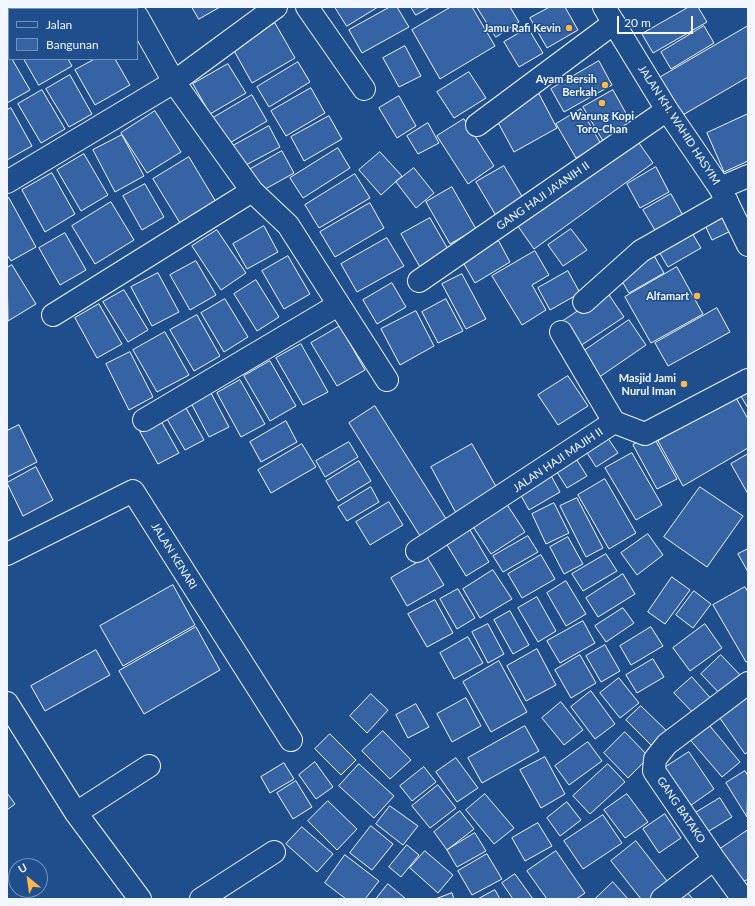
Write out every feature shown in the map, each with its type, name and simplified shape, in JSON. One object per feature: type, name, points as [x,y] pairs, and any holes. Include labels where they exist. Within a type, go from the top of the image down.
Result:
[{"type":"street","points":[[7,182],[174,82],[276,7]]},
{"type":"street","points":[[307,7],[364,89]]},
{"type":"street","points":[[477,125],[609,15]]},
{"type":"street","name":"JALAN KH. WAHID HASYIM","points":[[609,15],[667,110],[724,195],[748,245]]},
{"type":"street","points":[[138,18],[174,82],[252,192],[288,225],[387,380]]},
{"type":"street","name":"GANG HAJI JA'ANIH II","points":[[420,281],[667,110]]},
{"type":"street","points":[[584,302],[641,251],[724,195],[748,176]]},
{"type":"street","points":[[52,315],[252,192]]},
{"type":"street","points":[[144,420],[338,305]]},
{"type":"street","points":[[561,332],[614,422]]},
{"type":"street","name":"JALAN HAJI MAJIH II","points":[[417,551],[614,422],[645,434],[748,380]]},
{"type":"street","name":"JALAN KENARI","points":[[7,554],[133,491],[291,740]]},
{"type":"street","name":"GANG BATAKO","points":[[743,899],[654,771],[655,759],[667,744],[748,682]]},
{"type":"street","points":[[7,703],[76,813],[140,899]]},
{"type":"street","points":[[76,813],[149,766]]},
{"type":"street","points":[[201,899],[274,852]]},
{"type":"street","points":[[662,899],[714,859]]},
{"type":"building","points":[[87,7],[88,8],[66,8]]},
{"type":"building","points":[[192,7],[220,7],[199,19]]},
{"type":"building","points":[[335,7],[378,7],[347,26]]},
{"type":"building","points":[[390,7],[397,7],[409,27],[362,53],[349,30]]},
{"type":"building","points":[[411,7],[430,7],[416,15]]},
{"type":"building","points":[[451,7],[472,7],[495,46],[440,79],[412,30]]},
{"type":"building","points":[[477,7],[510,7],[519,22],[496,37]]},
{"type":"building","points":[[550,7],[565,7],[578,30],[547,48],[530,18]]},
{"type":"building","points":[[689,7],[698,7],[707,22],[653,53],[642,34]]},
{"type":"building","points":[[275,23],[295,58],[252,83],[232,47]]},
{"type":"building","points":[[704,26],[714,43],[671,69],[661,52]]},
{"type":"building","points":[[748,26],[748,77],[681,116],[659,78]]},
{"type":"building","points":[[528,28],[543,53],[519,67],[504,42]]},
{"type":"building","points":[[405,46],[421,76],[399,87],[383,58]]},
{"type":"building","points":[[7,50],[8,60],[13,60],[30,90],[7,103]]},
{"type":"building","points":[[25,60],[69,60],[72,66],[39,85]]},
{"type":"building","points":[[93,60],[116,60],[130,85],[95,105],[75,70]]},
{"type":"building","points":[[599,61],[612,85],[564,112],[551,89]]},
{"type":"building","points":[[298,62],[310,82],[269,107],[257,87]]},
{"type":"building","points":[[228,64],[246,93],[210,114],[193,84]]},
{"type":"building","points":[[469,72],[486,98],[454,118],[437,92]]},
{"type":"building","points":[[70,75],[92,114],[69,127],[46,89]]},
{"type":"building","points":[[311,88],[325,113],[286,136],[271,111]]},
{"type":"building","points":[[42,90],[65,129],[41,143],[18,104]]},
{"type":"building","points":[[537,90],[557,128],[514,152],[494,115]]},
{"type":"building","points":[[613,90],[632,124],[603,141],[583,107]]},
{"type":"building","points":[[252,95],[267,121],[228,144],[213,118]]},
{"type":"building","points":[[399,96],[416,126],[397,138],[379,108]]},
{"type":"building","points":[[11,108],[32,146],[7,160],[7,110]]},
{"type":"building","points":[[581,109],[601,144],[576,158],[556,124]]},
{"type":"building","points":[[155,111],[181,152],[147,173],[121,133]]},
{"type":"building","points":[[748,114],[748,161],[724,172],[707,133]]},
{"type":"building","points":[[329,116],[342,139],[304,161],[291,137]]},
{"type":"building","points":[[464,119],[494,166],[468,184],[437,136]]},
{"type":"building","points":[[428,123],[439,143],[418,154],[407,136]]},
{"type":"building","points":[[269,126],[280,147],[242,167],[231,147]]},
{"type":"building","points":[[122,135],[144,176],[115,192],[93,150]]},
{"type":"building","points":[[634,136],[653,163],[534,249],[515,222]]},
{"type":"building","points":[[338,148],[350,168],[303,198],[290,178]]},
{"type":"building","points":[[282,151],[294,173],[260,192],[247,171]]},
{"type":"building","points":[[380,152],[402,176],[381,195],[359,170]]},
{"type":"building","points":[[84,154],[108,195],[81,211],[57,170]]},
{"type":"building","points":[[189,157],[216,202],[180,223],[153,179]]},
{"type":"building","points":[[504,166],[526,203],[498,219],[476,182]]},
{"type":"building","points":[[656,167],[669,192],[640,208],[627,184]]},
{"type":"building","points":[[414,168],[434,193],[416,208],[396,182]]},
{"type":"building","points":[[52,173],[75,214],[45,232],[22,190]]},
{"type":"building","points":[[355,174],[370,198],[319,228],[305,205]]},
{"type":"building","points":[[145,184],[164,217],[142,230],[123,196]]},
{"type":"building","points":[[452,187],[476,229],[450,244],[426,202]]},
{"type":"building","points":[[671,194],[686,221],[659,237],[643,210]]},
{"type":"building","points":[[9,198],[36,247],[11,261],[7,255],[7,199]]},
{"type":"building","points":[[111,202],[134,240],[95,264],[72,226]]},
{"type":"building","points":[[370,203],[384,228],[335,257],[320,232]]},
{"type":"building","points":[[726,207],[737,228],[712,240],[702,219]]},
{"type":"building","points":[[430,218],[449,251],[420,267],[401,234]]},
{"type":"building","points":[[264,226],[278,252],[247,269],[233,244]]},
{"type":"building","points":[[688,226],[701,248],[668,267],[655,245]]},
{"type":"building","points":[[571,229],[587,250],[563,266],[548,245]]},
{"type":"building","points":[[217,230],[246,273],[221,290],[192,246]]},
{"type":"building","points":[[65,233],[86,270],[60,285],[39,248]]},
{"type":"building","points":[[387,238],[404,266],[357,292],[341,264]]},
{"type":"building","points":[[497,238],[510,262],[475,283],[461,259]]},
{"type":"building","points":[[535,251],[549,275],[532,285],[546,310],[522,325],[492,276]]},
{"type":"building","points":[[652,252],[664,273],[629,293],[617,273]]},
{"type":"building","points":[[288,256],[310,294],[284,309],[262,271]]},
{"type":"building","points":[[196,261],[216,295],[190,310],[170,275]]},
{"type":"building","points":[[12,265],[36,304],[8,321],[7,268]]},
{"type":"building","points":[[677,267],[703,314],[651,343],[625,297]]},
{"type":"building","points":[[568,271],[580,293],[550,310],[538,288]]},
{"type":"building","points":[[158,273],[179,312],[152,326],[131,287]]},
{"type":"building","points":[[462,274],[486,319],[466,329],[442,284]]},
{"type":"building","points":[[256,280],[279,317],[257,331],[234,294]]},
{"type":"building","points":[[392,283],[406,307],[377,324],[363,300]]},
{"type":"building","points":[[124,290],[148,330],[128,342],[103,302]]},
{"type":"building","points":[[607,292],[624,317],[580,346],[563,321]]},
{"type":"building","points":[[225,299],[248,337],[224,352],[201,313]]},
{"type":"building","points":[[446,299],[463,331],[438,343],[422,312]]},
{"type":"building","points":[[99,304],[122,344],[97,358],[75,318]]},
{"type":"building","points":[[717,308],[730,332],[668,366],[655,343]]},
{"type":"building","points":[[416,311],[434,346],[400,365],[381,329]]},
{"type":"building","points":[[197,315],[220,356],[194,371],[170,330]]},
{"type":"building","points":[[629,320],[646,345],[598,378],[581,353]]},
{"type":"building","points":[[340,326],[365,370],[337,386],[311,343]]},
{"type":"building","points":[[165,332],[189,375],[157,392],[133,350]]},
{"type":"building","points":[[301,344],[328,392],[303,405],[276,358]]},
{"type":"building","points":[[130,352],[153,397],[129,410],[106,364]]},
{"type":"building","points":[[270,361],[296,406],[270,421],[244,376]]},
{"type":"building","points":[[568,376],[588,406],[558,425],[538,395]]},
{"type":"building","points":[[240,380],[265,424],[241,437],[217,393]]},
{"type":"building","points":[[748,388],[748,408],[739,393]]},
{"type":"building","points":[[211,393],[229,427],[209,437],[191,403]]},
{"type":"building","points":[[735,396],[748,419],[748,448],[683,486],[658,441]]},
{"type":"building","points":[[375,406],[448,522],[422,539],[349,423]]},
{"type":"building","points":[[186,408],[204,440],[185,450],[167,419]]},
{"type":"building","points":[[161,421],[179,453],[158,464],[140,432]]},
{"type":"building","points":[[286,421],[297,442],[261,462],[250,442]]},
{"type":"building","points":[[19,425],[37,462],[7,477],[7,431]]},
{"type":"building","points":[[605,434],[618,453],[596,467],[584,448]]},
{"type":"building","points":[[652,434],[677,479],[657,489],[633,445]]},
{"type":"building","points":[[349,442],[358,457],[325,477],[316,461]]},
{"type":"building","points":[[302,444],[316,467],[271,493],[258,470]]},
{"type":"building","points":[[472,444],[498,490],[456,513],[431,467]]},
{"type":"building","points":[[632,453],[662,505],[636,520],[605,468]]},
{"type":"building","points":[[748,454],[748,494],[731,464]]},
{"type":"building","points":[[575,457],[587,476],[567,488],[555,469]]},
{"type":"building","points":[[359,461],[371,481],[338,501],[326,481]]},
{"type":"building","points":[[36,467],[53,500],[23,516],[7,483]]},
{"type":"building","points":[[549,472],[560,492],[529,510],[518,490]]},
{"type":"building","points":[[605,479],[636,533],[609,549],[578,495]]},
{"type":"building","points":[[371,487],[379,502],[347,521],[338,507]]},
{"type":"building","points":[[700,487],[743,516],[707,567],[664,537]]},
{"type":"building","points":[[577,498],[603,548],[586,557],[560,506]]},
{"type":"building","points":[[389,502],[403,525],[370,545],[356,522]]},
{"type":"building","points":[[506,503],[525,532],[491,554],[472,525]]},
{"type":"building","points":[[554,503],[569,533],[546,544],[532,514]]},
{"type":"building","points":[[467,525],[489,562],[466,576],[444,540]]},
{"type":"building","points":[[648,534],[663,555],[637,575],[621,553]]},
{"type":"building","points":[[528,536],[538,552],[503,572],[493,556]]},
{"type":"building","points":[[568,537],[583,564],[564,574],[550,547]]},
{"type":"building","points":[[748,549],[748,572],[738,554]]},
{"type":"building","points":[[606,554],[617,571],[583,591],[572,574]]},
{"type":"building","points":[[541,555],[555,579],[522,598],[508,574]]},
{"type":"building","points":[[427,557],[444,585],[407,606],[391,578]]},
{"type":"building","points":[[493,570],[512,599],[480,618],[463,589]]},
{"type":"building","points":[[623,574],[635,594],[598,617],[586,598]]},
{"type":"building","points":[[672,577],[690,590],[665,624],[648,612]]},
{"type":"building","points":[[566,581],[586,614],[566,626],[547,593]]},
{"type":"building","points":[[173,585],[195,625],[123,666],[100,626]]},
{"type":"building","points":[[745,587],[748,592],[748,661],[746,662],[713,605]]},
{"type":"building","points":[[458,589],[475,618],[457,629],[440,599]]},
{"type":"building","points":[[694,591],[711,604],[693,628],[676,615]]},
{"type":"building","points":[[537,597],[556,631],[538,642],[518,608]]},
{"type":"building","points":[[435,600],[453,633],[427,647],[408,614]]},
{"type":"building","points":[[623,608],[634,623],[606,642],[595,626]]},
{"type":"building","points":[[510,611],[529,645],[513,654],[494,620]]},
{"type":"building","points":[[583,621],[595,643],[560,663],[547,641]]},
{"type":"building","points":[[488,624],[504,654],[488,663],[472,632]]},
{"type":"building","points":[[705,624],[722,648],[690,671],[673,648]]},
{"type":"building","points":[[196,627],[220,670],[144,714],[119,671]]},
{"type":"building","points":[[651,627],[663,646],[631,665],[620,646]]},
{"type":"building","points":[[468,637],[483,663],[454,679],[440,653]]},
{"type":"building","points":[[605,645],[620,671],[601,682],[586,656]]},
{"type":"building","points":[[537,649],[556,685],[526,701],[507,666]]},
{"type":"building","points":[[96,650],[110,675],[45,711],[31,686]]},
{"type":"building","points":[[580,655],[596,683],[571,698],[555,670]]},
{"type":"building","points":[[721,655],[744,679],[724,698],[701,674]]},
{"type":"building","points":[[653,659],[664,677],[637,693],[626,675]]},
{"type":"building","points":[[499,661],[527,712],[491,732],[463,682]]},
{"type":"building","points":[[692,677],[713,701],[696,716],[674,693]]},
{"type":"building","points":[[619,678],[639,703],[620,718],[600,693]]},
{"type":"building","points":[[591,691],[615,724],[595,739],[571,707]]},
{"type":"building","points":[[371,694],[388,710],[367,733],[350,716]]},
{"type":"building","points":[[748,695],[748,752],[745,754],[715,711]]},
{"type":"building","points":[[466,698],[481,726],[452,742],[437,714]]},
{"type":"building","points":[[561,702],[583,730],[564,745],[542,718]]},
{"type":"building","points":[[416,704],[429,727],[408,738],[396,715]]},
{"type":"building","points":[[641,706],[671,735],[656,750],[626,720]]},
{"type":"building","points":[[704,719],[740,762],[722,777],[686,735]]},
{"type":"building","points":[[525,726],[539,751],[482,783],[468,758]]},
{"type":"building","points":[[383,731],[411,760],[390,779],[362,751]]},
{"type":"building","points":[[625,732],[649,757],[628,778],[604,753]]},
{"type":"building","points":[[330,734],[356,760],[341,775],[315,749]]},
{"type":"building","points":[[588,742],[602,761],[569,785],[555,766]]},
{"type":"building","points":[[689,752],[714,789],[687,808],[661,770]]},
{"type":"building","points":[[545,757],[565,794],[541,808],[520,770]]},
{"type":"building","points":[[456,758],[478,788],[457,802],[436,772]]},
{"type":"building","points":[[315,762],[333,787],[316,799],[299,775]]},
{"type":"building","points":[[284,763],[294,779],[270,793],[261,777]]},
{"type":"building","points":[[359,764],[394,796],[374,818],[339,786]]},
{"type":"building","points":[[608,764],[625,782],[590,814],[573,796]]},
{"type":"building","points":[[424,767],[436,782],[412,801],[400,786]]},
{"type":"building","points":[[745,771],[748,776],[747,817],[726,783]]},
{"type":"building","points":[[296,781],[312,807],[293,819],[277,793]]},
{"type":"building","points":[[438,785],[456,808],[430,828],[412,806]]},
{"type":"building","points":[[7,793],[15,804],[7,810]]},
{"type":"building","points":[[485,794],[514,828],[494,844],[466,810]]},
{"type":"building","points":[[627,794],[648,822],[625,838],[604,810]]},
{"type":"building","points":[[720,798],[732,817],[704,834],[692,815]]},
{"type":"building","points":[[328,801],[357,829],[337,850],[308,821]]},
{"type":"building","points":[[567,802],[581,820],[560,836],[547,818]]},
{"type":"building","points":[[390,806],[418,826],[403,845],[376,824]]},
{"type":"building","points":[[460,811],[474,829],[447,850],[434,832]]},
{"type":"building","points":[[665,814],[681,838],[659,853],[643,829]]},
{"type":"building","points":[[603,815],[622,843],[583,869],[564,841]]},
{"type":"building","points":[[538,823],[552,846],[525,861],[512,838]]},
{"type":"building","points":[[371,826],[393,844],[372,870],[350,853]]},
{"type":"building","points":[[302,827],[333,854],[317,872],[286,844]]},
{"type":"building","points":[[748,830],[748,879],[743,882],[720,849]]},
{"type":"building","points":[[475,833],[486,851],[457,867],[447,850]]},
{"type":"building","points":[[636,841],[671,886],[654,899],[641,899],[611,861]]},
{"type":"building","points":[[407,845],[419,855],[401,877],[389,867]]},
{"type":"building","points":[[425,851],[453,875],[438,893],[410,868]]},
{"type":"building","points":[[556,851],[585,893],[576,899],[547,899],[527,871]]},
{"type":"building","points":[[487,854],[502,879],[472,895],[458,871]]},
{"type":"building","points":[[345,855],[379,881],[365,899],[346,899],[325,883]]},
{"type":"building","points":[[515,874],[533,899],[513,899],[502,883]]},
{"type":"building","points":[[613,882],[628,899],[595,899]]},
{"type":"building","points":[[388,884],[406,899],[376,899]]},
{"type":"building","points":[[683,888],[693,899],[670,899]]},
{"type":"building","points":[[495,890],[500,899],[478,899]]},
{"type":"building","points":[[452,893],[454,899],[436,899]]},
{"type":"place","name":"Jamu Rafi Kevin","points":[[569,28]]},
{"type":"place","name":"Ayam Bersih Berkah","points":[[605,85]]},
{"type":"place","name":"Warung Kopi Toro-Chan","points":[[602,103]]},
{"type":"place","name":"Alfamart","points":[[697,296]]},
{"type":"place","name":"Masjid Jami Nurul Iman","points":[[684,384]]}]
